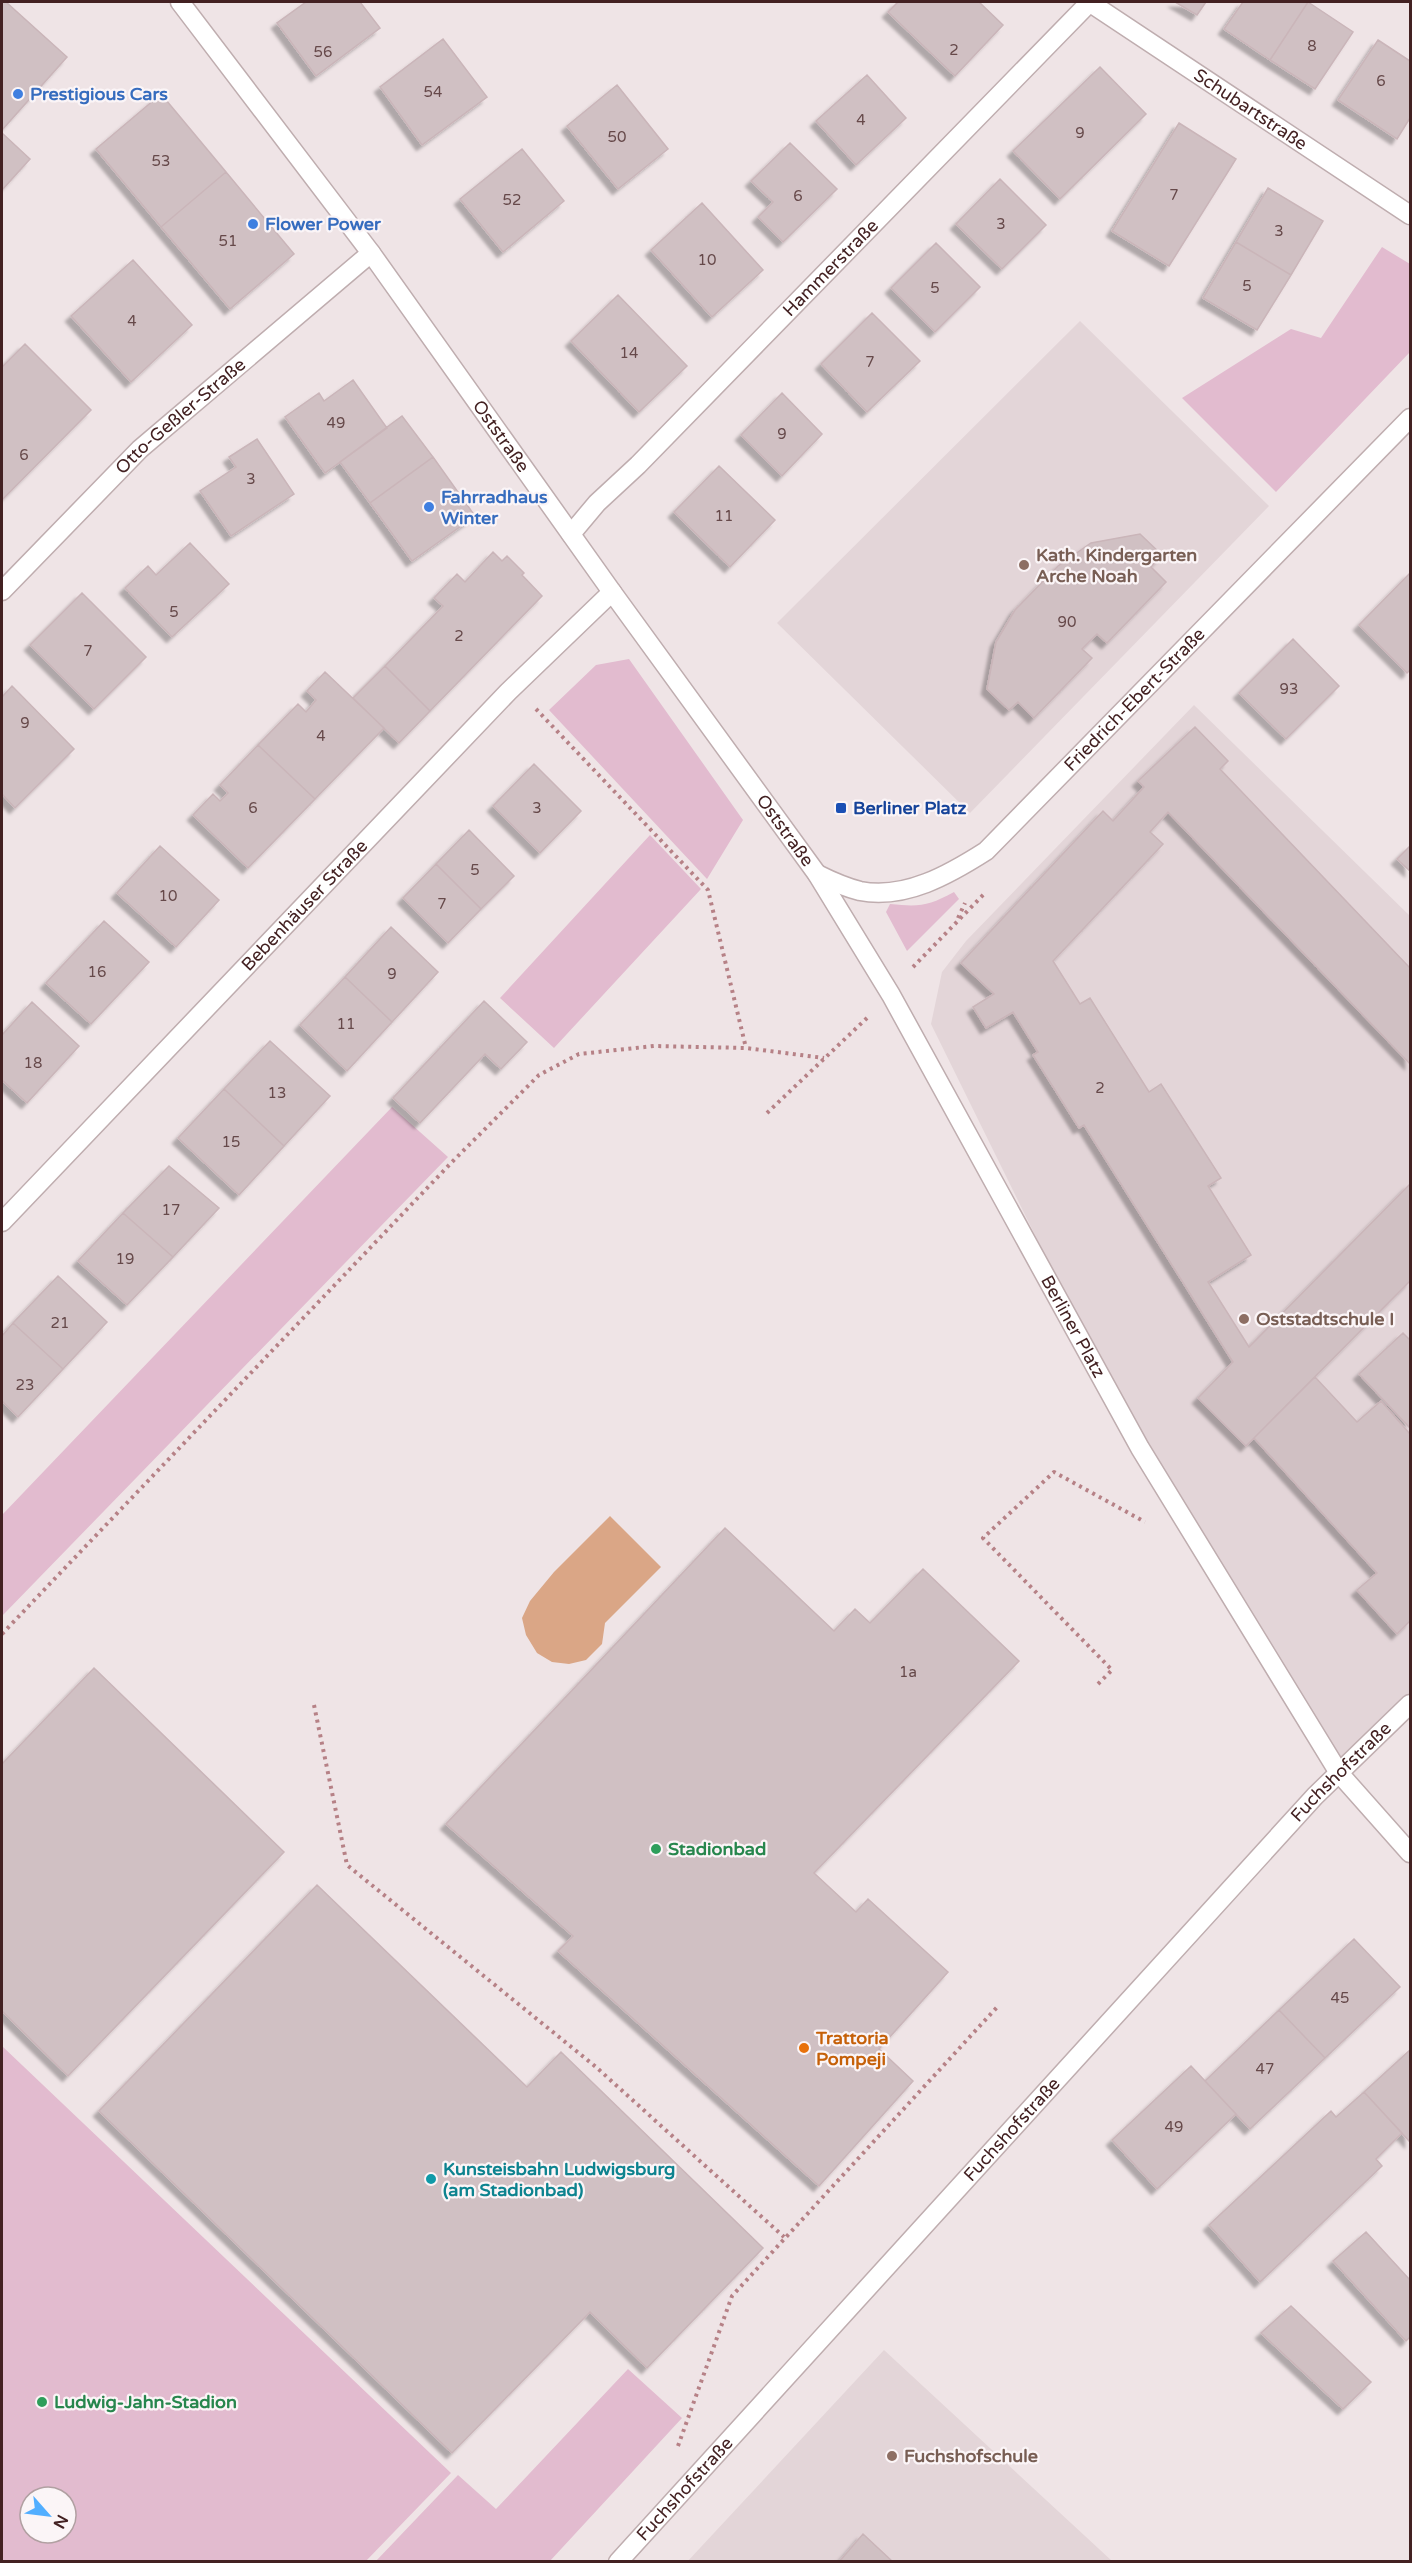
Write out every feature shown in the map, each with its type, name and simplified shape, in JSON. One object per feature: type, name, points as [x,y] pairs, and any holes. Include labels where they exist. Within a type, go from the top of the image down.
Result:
[{"type":"street","name":"Oststraße","points":[[180,2],[371,253],[612,592],[817,874]]},
{"type":"street","name":"Schubartstraße","points":[[1090,2],[1410,216]]},
{"type":"street","name":"Hammerstraße","points":[[571,534],[597,503],[638,465],[1090,2]]},
{"type":"street","name":"Otto-Geßler-Straße","points":[[2,591],[140,449],[371,253]]},
{"type":"street","name":"Friedrich-Ebert-Straße","points":[[817,874],[843,886],[863,891],[892,891],[918,886],[951,874],[986,851],[1410,418]]},
{"type":"street","name":"Bebenhäuser Straße","points":[[2,1222],[514,686],[612,592]]},
{"type":"street","name":"Berliner Platz","points":[[817,874],[891,995],[1140,1448],[1339,1773]]},
{"type":"street","name":"Fuchshofstraße","points":[[618,2562],[1315,1796],[1410,1704]]},
{"type":"street","points":[[1339,1773],[1410,1853]]},
{"type":"path","points":[[514,686],[708,890],[746,1048]]},
{"type":"path","points":[[767,1113],[891,995],[912,969],[957,922]]},
{"type":"path","points":[[2,1634],[452,1162],[539,1075],[579,1054],[654,1046],[746,1048],[824,1058]]},
{"type":"path","points":[[1098,1684],[1112,1670],[983,1538],[1054,1473],[1154,1527]]},
{"type":"path","points":[[314,1706],[347,1865],[596,2067],[784,2237]]},
{"type":"path","points":[[677,2448],[732,2296],[999,2005]]},
{"type":"shaded area","points":[[1382,247],[1410,264],[1410,352],[1276,492],[1182,398],[1291,329],[1321,338]]},
{"type":"shaded area","name":"Kath. Kindergarten Arche Noah","points":[[1080,321],[1269,506],[970,813],[777,623]]},
{"type":"shaded area","points":[[629,659],[743,820],[707,879],[549,710],[596,665]]},
{"type":"shaded area","name":"Oststadtschule I","points":[[1194,705],[1410,916],[1410,1704],[1339,1773],[1140,1448],[931,1024],[942,972],[966,941]]},
{"type":"shaded area","points":[[650,835],[701,889],[554,1048],[500,998]]},
{"type":"shaded area","points":[[954,892],[959,899],[907,951],[886,912],[890,904],[924,904]]},
{"type":"shaded area","points":[[392,1107],[448,1157],[2,1616],[2,1515]]},
{"type":"shaded area","points":[[610,1516],[661,1567],[605,1623],[602,1644],[586,1660],[569,1664],[552,1662],[537,1653],[526,1635],[522,1618],[530,1601],[554,1572]]},
{"type":"shaded area","name":"Ludwig-Jahn-Stadion","points":[[2,2046],[451,2473],[366,2561],[2,2561]]},
{"type":"shaded area","name":"Fuchshofschule","points":[[884,2350],[1112,2561],[687,2562]]},
{"type":"shaded area","points":[[628,2369],[682,2418],[550,2561],[376,2561],[458,2475],[496,2509]]},
{"type":"building","name":"Prestigious Cars","points":[[2,2],[6,2],[67,57],[2,130]]},
{"type":"building","points":[[306,2],[360,2],[380,28],[316,76],[277,23]]},
{"type":"building","points":[[898,2],[979,2],[1003,25],[955,76],[888,12]]},
{"type":"building","points":[[1175,2],[1206,2],[1197,15]]},
{"type":"building","points":[[1243,2],[1308,2],[1270,60],[1224,29]]},
{"type":"building","points":[[1308,2],[1353,32],[1315,89],[1270,60]]},
{"type":"building","points":[[443,39],[487,97],[422,145],[380,87]]},
{"type":"building","points":[[1378,40],[1410,61],[1410,118],[1397,139],[1338,100]]},
{"type":"building","points":[[1100,67],[1146,114],[1060,199],[1013,151]]},
{"type":"building","points":[[867,75],[906,118],[856,165],[816,121]]},
{"type":"building","points":[[617,85],[668,149],[618,189],[567,126]]},
{"type":"building","points":[[161,94],[226,172],[161,227],[96,149]]},
{"type":"building","points":[[1179,123],[1236,159],[1169,266],[1112,231]]},
{"type":"building","name":"Prestigious Cars","points":[[2,133],[30,159],[2,190]]},
{"type":"building","points":[[790,143],[837,189],[783,242],[758,217],[773,202],[751,181]]},
{"type":"building","points":[[522,149],[564,201],[503,252],[460,199]]},
{"type":"building","points":[[226,172],[294,254],[230,309],[161,227]]},
{"type":"building","points":[[1000,179],[1046,225],[1002,269],[956,224]]},
{"type":"building","points":[[1268,188],[1323,221],[1291,275],[1236,242]]},
{"type":"building","points":[[702,203],[763,270],[712,317],[651,250]]},
{"type":"building","points":[[1236,242],[1291,275],[1257,330],[1203,298]]},
{"type":"building","points":[[936,243],[980,287],[935,332],[891,288]]},
{"type":"building","points":[[133,260],[192,325],[131,382],[71,316]]},
{"type":"building","points":[[618,295],[687,366],[639,412],[571,341]]},
{"type":"building","points":[[872,313],[920,361],[867,412],[821,364]]},
{"type":"building","points":[[25,344],[91,410],[2,500],[2,367]]},
{"type":"building","points":[[353,380],[387,428],[325,473],[285,417],[319,393],[324,401]]},
{"type":"building","points":[[782,393],[822,434],[782,476],[741,435]]},
{"type":"building","points":[[402,416],[433,457],[370,503],[340,462]]},
{"type":"building","points":[[257,439],[294,494],[231,536],[200,491],[236,467],[229,457]]},
{"type":"building","points":[[433,457],[475,516],[412,561],[370,503]]},
{"type":"building","points":[[719,466],[775,520],[730,567],[674,512]]},
{"type":"building","points":[[1140,534],[1162,555],[1151,567],[1166,582],[1107,643],[1097,634],[1082,649],[1092,658],[1034,718],[1018,702],[1009,710],[987,689],[996,642],[1015,610],[1058,566],[1091,543]]},
{"type":"building","points":[[190,543],[229,584],[172,637],[125,588],[148,566],[156,575]]},
{"type":"building","points":[[493,552],[502,561],[507,556],[542,596],[430,711],[385,666],[443,606],[434,598],[457,574],[465,582]]},
{"type":"building","points":[[1410,573],[1410,670],[1407,673],[1359,625]]},
{"type":"building","points":[[82,593],[146,657],[94,709],[30,645]]},
{"type":"building","points":[[1293,639],[1339,686],[1286,739],[1239,693]]},
{"type":"building","points":[[385,666],[430,711],[399,743],[353,698]]},
{"type":"building","points":[[325,672],[384,728],[315,799],[258,745],[298,704],[306,712],[316,700],[307,691]]},
{"type":"building","points":[[12,686],[74,749],[15,808],[2,794],[2,697]]},
{"type":"building","points":[[1195,727],[1228,761],[1220,769],[1410,968],[1410,1064],[1168,812],[1150,832],[1163,844],[1053,961],[1080,1004],[1090,998],[1149,1092],[1161,1084],[1221,1178],[1208,1186],[1251,1255],[1208,1282],[1249,1347],[1410,1184],[1410,1281],[1246,1446],[1198,1398],[1233,1362],[1084,1125],[1079,1128],[1033,1055],[1038,1052],[1013,1012],[986,1028],[973,1007],[994,994],[961,963],[1103,811],[1113,821],[1144,787],[1138,781]]},
{"type":"building","points":[[258,745],[315,799],[248,868],[193,815],[213,794],[220,801],[228,793],[220,785]]},
{"type":"building","points":[[534,764],[581,811],[540,853],[493,806]]},
{"type":"building","points":[[469,830],[514,876],[481,909],[436,864]]},
{"type":"building","points":[[160,846],[219,900],[176,947],[117,893]]},
{"type":"building","points":[[1410,846],[1410,871],[1397,859]]},
{"type":"building","points":[[436,864],[481,909],[448,943],[403,898]]},
{"type":"building","points":[[104,921],[149,962],[91,1024],[46,983]]},
{"type":"building","points":[[391,927],[438,972],[392,1022],[345,977]]},
{"type":"building","points":[[345,977],[392,1022],[347,1071],[300,1025]]},
{"type":"building","points":[[484,1001],[527,1042],[501,1069],[485,1054],[420,1123],[393,1098]]},
{"type":"building","points":[[32,1002],[79,1046],[27,1103],[2,1080],[2,1035]]},
{"type":"building","points":[[270,1041],[330,1096],[284,1146],[224,1089]]},
{"type":"building","points":[[224,1089],[284,1146],[239,1195],[178,1138]]},
{"type":"building","points":[[169,1166],[219,1208],[173,1257],[123,1213]]},
{"type":"building","points":[[123,1213],[173,1257],[127,1305],[78,1261]]},
{"type":"building","points":[[58,1276],[107,1322],[63,1369],[13,1323]]},
{"type":"building","points":[[13,1323],[63,1369],[18,1417],[2,1401],[2,1336]]},
{"type":"building","points":[[1403,1333],[1410,1340],[1410,1428],[1359,1374]]},
{"type":"building","points":[[1315,1377],[1357,1422],[1381,1401],[1410,1434],[1410,1621],[1397,1634],[1357,1590],[1377,1573],[1254,1438]]},
{"type":"building","name":"Stadionbad","points":[[725,1528],[834,1631],[855,1609],[870,1623],[923,1569],[1019,1661],[814,1873],[856,1912],[868,1899],[948,1972],[879,2049],[913,2081],[819,2186],[558,1951],[573,1936],[446,1824]]},
{"type":"building","points":[[94,1668],[284,1852],[68,2076],[2,2011],[2,1764]]},
{"type":"building","name":"Kunsteisbahn Ludwigsburg (am Stadionbad)","points":[[317,1885],[527,2087],[561,2052],[763,2248],[647,2368],[590,2312],[452,2453],[99,2111]]},
{"type":"building","points":[[1354,1939],[1400,1987],[1325,2058],[1279,2010]]},
{"type":"building","points":[[1279,2010],[1325,2058],[1250,2129],[1205,2081]]},
{"type":"building","points":[[1410,2050],[1410,2142],[1364,2092]]},
{"type":"building","points":[[1191,2066],[1236,2114],[1157,2189],[1112,2140]]},
{"type":"building","points":[[1364,2092],[1402,2133],[1376,2159],[1382,2166],[1260,2282],[1209,2225],[1331,2111],[1336,2117]]},
{"type":"building","points":[[1366,2232],[1410,2280],[1410,2337],[1406,2341],[1333,2261]]},
{"type":"building","points":[[1291,2306],[1371,2382],[1343,2409],[1261,2333]]},
{"type":"building","points":[[863,2534],[893,2562],[839,2562]]},
{"type":"place","name":"Prestigious Cars","points":[[18,94]]},
{"type":"place","name":"Flower Power","points":[[253,224]]},
{"type":"place","name":"Fahrradhaus Winter","points":[[429,507]]},
{"type":"place","name":"Kath. Kindergarten Arche Noah","points":[[1024,565]]},
{"type":"place","name":"Berliner Platz","points":[[841,808]]},
{"type":"place","name":"Oststadtschule I","points":[[1244,1319]]},
{"type":"place","name":"Stadionbad","points":[[656,1849]]},
{"type":"place","name":"Trattoria Pompeji","points":[[804,2048]]},
{"type":"place","name":"Kunsteisbahn Ludwigsburg (am Stadionbad)","points":[[431,2179]]},
{"type":"place","name":"Ludwig-Jahn-Stadion","points":[[42,2402]]},
{"type":"place","name":"Fuchshofschule","points":[[892,2456]]}]
